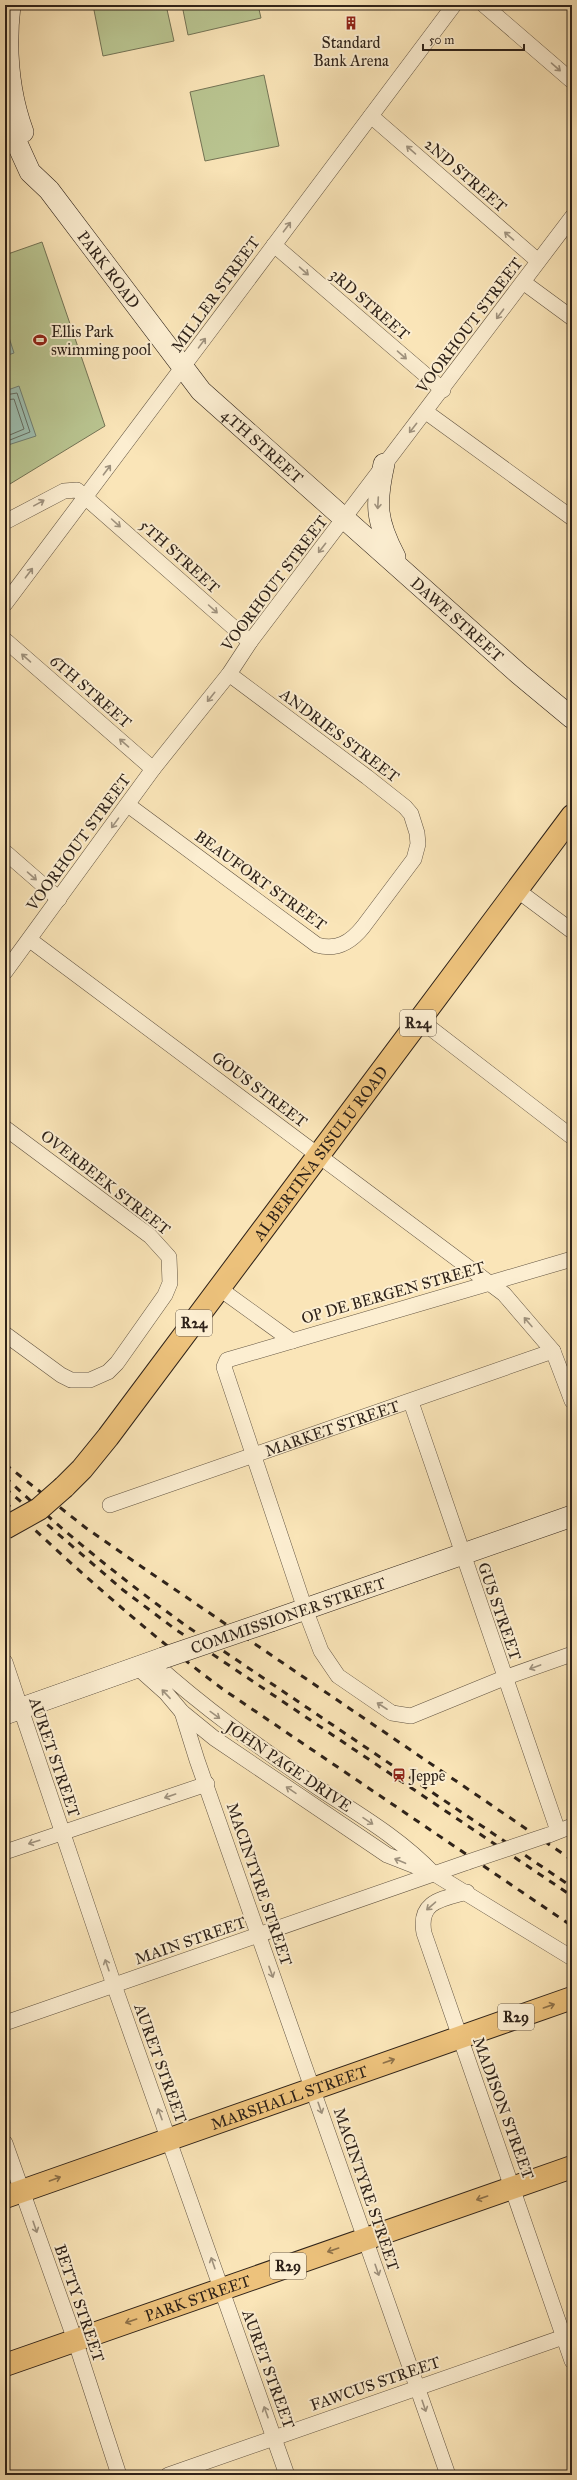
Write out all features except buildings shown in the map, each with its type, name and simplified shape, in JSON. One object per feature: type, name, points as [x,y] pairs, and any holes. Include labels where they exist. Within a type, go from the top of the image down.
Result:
[{"type":"main road","name":"ALBERTINA SISULU ROAD","points":[[5,1528],[38,1509],[64,1487],[82,1469],[108,1437],[572,816]]},
{"type":"main road","name":"MARSHALL STREET","points":[[14,2194],[169,2138],[572,1998]]},
{"type":"main road","name":"PARK STREET","points":[[5,2364],[572,2167]]},
{"type":"street","name":"PARK ROAD","points":[[10,5],[7,55],[12,92],[22,131],[49,190]]},
{"type":"street","name":"MILLER STREET","points":[[5,604],[183,369],[454,5]]},
{"type":"street","points":[[484,5],[572,82]]},
{"type":"street","name":"2ND STREET","points":[[371,116],[538,261]]},
{"type":"street","name":"PARK ROAD","points":[[5,117],[30,172],[49,190],[183,369]]},
{"type":"street","name":"VOORHOUT STREET","points":[[5,972],[30,940],[153,769],[229,674],[250,642],[346,518],[384,464],[443,390],[572,217]]},
{"type":"street","name":"3RD STREET","points":[[274,245],[443,390]]},
{"type":"street","points":[[523,282],[572,318]]},
{"type":"street","name":"4TH STREET","points":[[183,369],[201,391],[346,518]]},
{"type":"street","points":[[426,412],[572,518]]},
{"type":"street","points":[[384,464],[379,488],[378,510],[387,542],[400,566]]},
{"type":"street","name":"5TH STREET","points":[[5,522],[64,491],[75,489],[86,497],[250,642]]},
{"type":"street","name":"DAWE STREET","points":[[346,518],[519,674],[572,718]]},
{"type":"street","name":"6TH STREET","points":[[5,640],[153,769]]},
{"type":"street","name":"ANDRIES STREET","points":[[229,674],[406,807],[415,823],[417,834]]},
{"type":"street","name":"BEAUFORT STREET","points":[[128,805],[317,945],[330,947],[342,945],[356,936],[382,903],[414,859],[418,844],[417,834]]},
{"type":"street","points":[[5,852],[59,899]]},
{"type":"street","points":[[517,890],[572,931]]},
{"type":"street","name":"GOUS STREET","points":[[30,940],[504,1294],[553,1352],[572,1401]]},
{"type":"street","points":[[420,1020],[572,1137]]},
{"type":"street","name":"OVERBEEK STREET","points":[[5,1128],[150,1236],[169,1257],[171,1276],[166,1295],[117,1363],[102,1376],[90,1380],[71,1380],[61,1375],[5,1334]]},
{"type":"street","name":"OP DE BERGEN STREET","points":[[253,1456],[224,1367],[225,1362],[572,1259]]},
{"type":"street","points":[[220,1289],[292,1341]]},
{"type":"street","name":"MARKET STREET","points":[[110,1505],[553,1352]]},
{"type":"street","name":"GUS STREET","points":[[410,1402],[504,1678],[553,1833]]},
{"type":"street","points":[[253,1456],[321,1652],[338,1676],[399,1715],[411,1716],[504,1678],[572,1654]]},
{"type":"street","name":"COMMISSIONER STREET","points":[[12,1712],[572,1516]]},
{"type":"street","name":"AURET STREET","points":[[5,1662],[12,1712],[62,1833],[114,1985],[275,2437],[287,2475]]},
{"type":"street","name":"JOHN PAGE DRIVE","points":[[152,1663],[166,1693],[182,1712],[214,1738],[386,1855],[440,1871]]},
{"type":"street","name":"JOHN PAGE DRIVE","points":[[152,1663],[204,1707],[252,1742],[407,1847],[466,1892],[572,1958]]},
{"type":"street","name":"MACINTYRE STREET","points":[[182,1712],[197,1760],[207,1784],[258,1936],[366,2238],[448,2475]]},
{"type":"street","points":[[5,1852],[207,1784]]},
{"type":"street","points":[[440,1871],[572,1826]]},
{"type":"street","name":"MAIN STREET","points":[[5,2023],[258,1936],[440,1871]]},
{"type":"street","name":"MADISON STREET","points":[[466,1892],[433,1903],[425,1912],[422,1925],[459,2037],[568,2336],[572,2361]]},
{"type":"street","name":"BETTY STREET","points":[[5,2143],[14,2194],[75,2340],[119,2475]]},
{"type":"street","name":"FAWCUS STREET","points":[[168,2475],[568,2336]]},
{"type":"green space","points":[[93,5],[166,5],[174,41],[103,56]]},
{"type":"green space","points":[[182,5],[258,5],[261,18],[188,35]]},
{"type":"green space","points":[[264,75],[279,146],[205,161],[190,92]]},
{"type":"green space","name":"Ellis Park swimming pool","points":[[42,242],[105,426],[5,487],[5,255]]},
{"type":"water","points":[[5,325],[14,353],[5,356]]},
{"type":"water","points":[[19,386],[36,436],[5,446],[5,391]]},
{"type":"railway","points":[[5,1464],[86,1528],[572,1860]]},
{"type":"railway","points":[[5,1477],[93,1554],[185,1625],[572,1887]]},
{"type":"railway","points":[[5,1488],[123,1590],[175,1629],[572,1896]]},
{"type":"railway","points":[[5,1502],[112,1599],[195,1668],[224,1690],[572,1926]]},
{"type":"place","name":"Standard Bank Arena","points":[[351,23]]},
{"type":"place","name":"Ellis Park swimming pool","points":[[40,340]]},
{"type":"place","name":"Jeppe","points":[[399,1775]]}]
